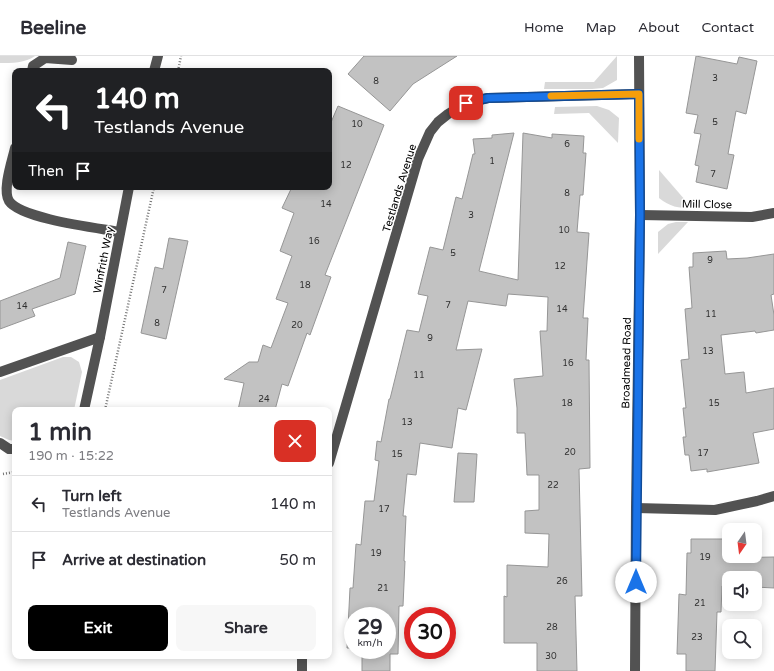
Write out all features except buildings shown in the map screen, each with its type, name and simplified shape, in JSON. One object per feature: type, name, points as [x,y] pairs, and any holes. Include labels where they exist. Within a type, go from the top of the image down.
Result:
[{"type":"street","points":[[155,68],[158,56]]},
{"type":"street","name":"Broadmead Road","points":[[635,671],[640,215],[639,56]]},
{"type":"street","points":[[33,68],[33,66],[45,58],[72,60]]},
{"type":"street","name":"Testlands Avenue","points":[[332,453],[418,159],[430,132],[438,122],[460,106],[488,98],[639,94]]},
{"type":"street","points":[[12,161],[6,187],[9,201],[20,210],[68,224],[120,232]]},
{"type":"street","name":"Winfrith Way","points":[[85,407],[100,337],[128,190]]},
{"type":"street","name":"Mill Close","points":[[640,215],[752,217],[774,213]]},
{"type":"street","points":[[0,372],[100,337]]},
{"type":"street","points":[[0,443],[9,449],[12,449]]},
{"type":"street","points":[[636,508],[715,510],[774,496]]},
{"type":"street","points":[[302,659],[302,671]]},
{"type":"path","points":[[179,68],[181,56]]},
{"type":"path","points":[[106,407],[153,190]]},
{"type":"path","points":[[3,474],[12,472]]},
{"type":"shaded area","points":[[0,56],[35,56],[14,63],[0,63]]},
{"type":"shaded area","points":[[617,56],[617,80],[603,88],[544,89],[545,82],[594,82]]},
{"type":"shaded area","points":[[597,106],[609,110],[619,118],[618,143],[589,113],[554,114],[555,107]]},
{"type":"shaded area","points":[[659,170],[692,208],[674,206],[659,198]]},
{"type":"shaded area","points":[[688,222],[658,254],[658,232],[668,224]]},
{"type":"shaded area","points":[[63,357],[71,357],[79,362],[82,372],[75,407],[12,407],[12,440],[0,436],[0,380]]},
{"type":"slow traffic","points":[[551,96],[639,94],[639,139]]},
{"type":"route","points":[[466,103],[488,98],[639,94],[640,215],[636,582]]}]
